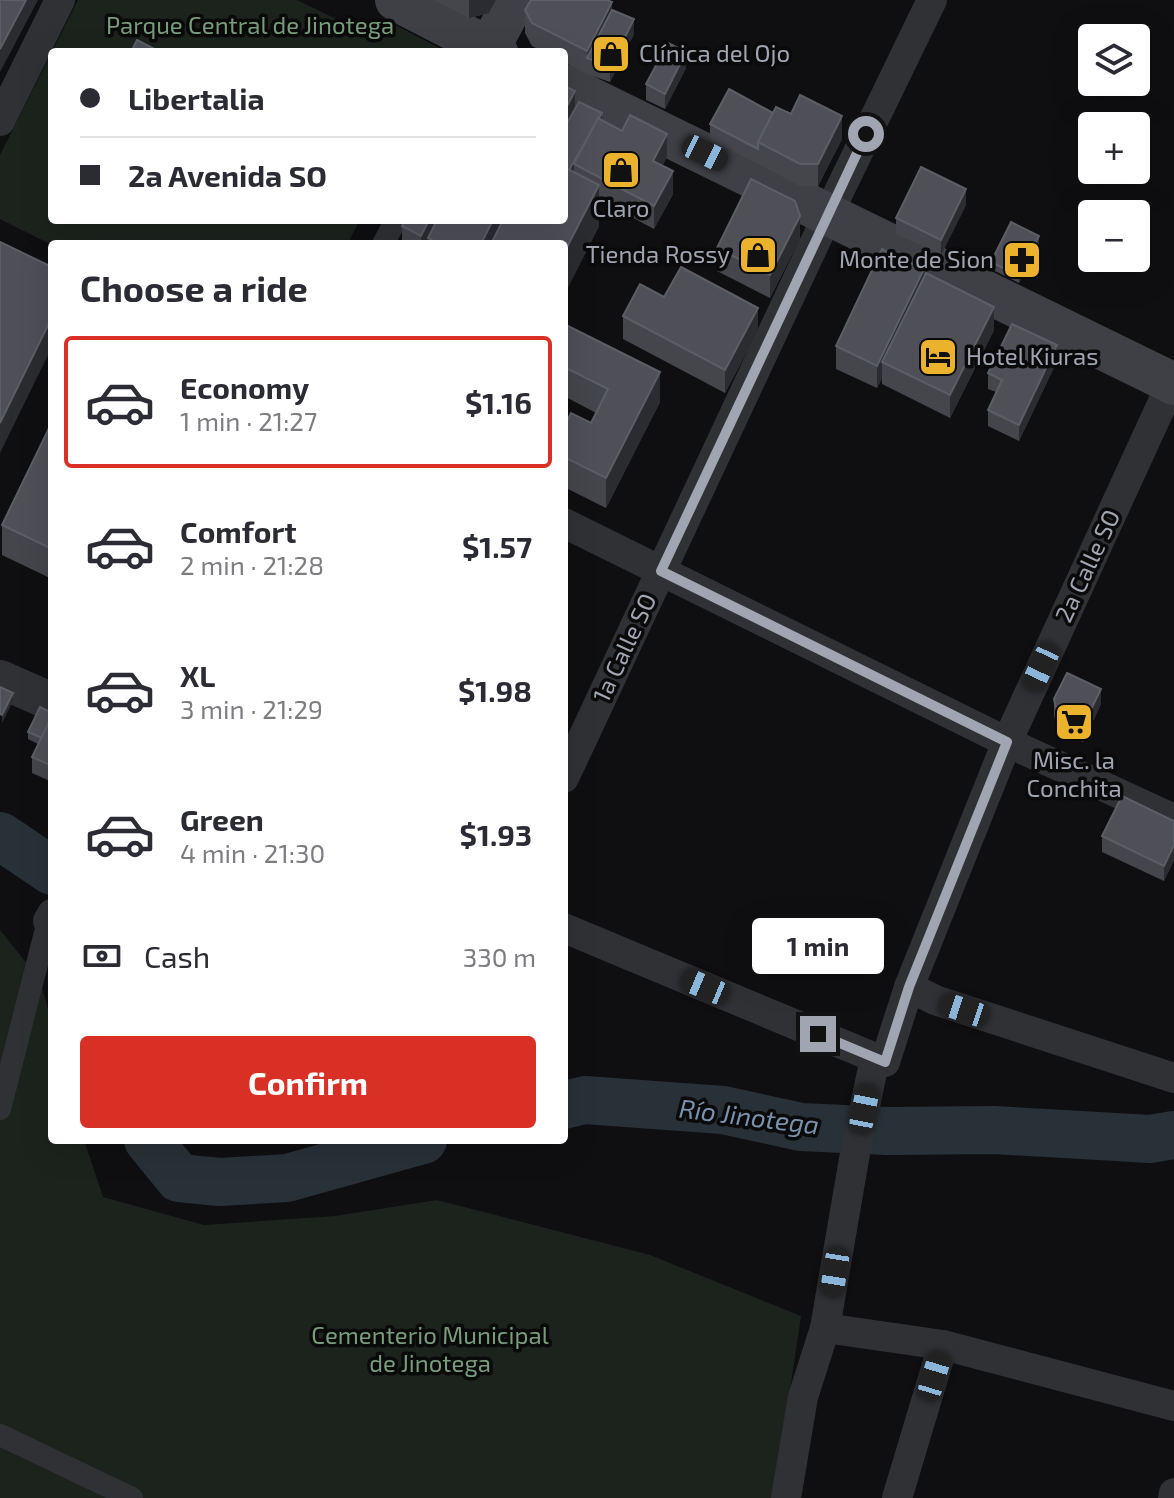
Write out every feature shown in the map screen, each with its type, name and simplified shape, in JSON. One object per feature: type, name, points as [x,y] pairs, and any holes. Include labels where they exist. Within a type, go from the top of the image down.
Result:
[{"type":"main road","points":[[396,0],[489,48]]},
{"type":"main road","points":[[494,48],[515,0]]},
{"type":"main road","points":[[568,87],[1173,382]]},
{"type":"street","points":[[0,121],[60,0]]},
{"type":"street","name":"1a Calle SO","points":[[568,769],[828,213],[932,0]]},
{"type":"street","name":"2a Calle SO","points":[[786,1498],[803,1397],[825,1328],[854,1159],[876,1068],[1007,742],[1173,382]]},
{"type":"street","points":[[568,525],[1007,742],[1174,819]]},
{"type":"street","points":[[0,679],[48,700]]},
{"type":"street","points":[[0,1109],[48,925]]},
{"type":"street","points":[[568,930],[876,1068]]},
{"type":"street","points":[[909,987],[935,1000],[1174,1078]]},
{"type":"street","points":[[825,1328],[943,1345],[1174,1406]]},
{"type":"street","points":[[897,1498],[943,1345]]},
{"type":"street","points":[[0,1435],[132,1498]]},
{"type":"green space","name":"Parque Central de Jinotega","points":[[78,0],[297,0],[367,34],[386,20],[439,48],[54,48]]},
{"type":"green space","name":"Parque Central de Jinotega","points":[[48,60],[48,224],[358,224],[349,240],[48,240],[48,243],[0,219],[0,155]]},
{"type":"green space","name":"Cementerio Municipal de Jinotega","points":[[0,930],[40,980],[48,1009],[48,1144],[85,1144],[103,1197],[204,1225],[335,1216],[437,1200],[650,1255],[801,1316],[774,1498],[0,1498]]},
{"type":"building","points":[[0,0],[26,0],[0,49]]},
{"type":"building","points":[[531,0],[612,2],[587,51],[532,23],[525,10]]},
{"type":"building","points":[[612,10],[634,19],[610,67],[587,58]]},
{"type":"building","points":[[137,40],[152,48],[133,48]]},
{"type":"building","points":[[668,43],[686,52],[665,94],[646,84]]},
{"type":"building","points":[[568,88],[575,91],[568,104]]},
{"type":"building","points":[[729,89],[773,113],[758,142],[758,149],[710,124]]},
{"type":"building","points":[[800,95],[842,116],[818,164],[800,164],[758,142],[776,107],[791,114]]},
{"type":"building","points":[[579,102],[602,113],[569,170],[568,169],[568,121]]},
{"type":"building","points":[[630,115],[667,134],[653,161],[673,171],[654,206],[574,164],[598,118],[622,131]]},
{"type":"building","points":[[921,167],[966,189],[941,240],[896,218]]},
{"type":"building","points":[[568,169],[599,185],[568,245],[568,240],[493,240],[501,224],[568,224]]},
{"type":"building","name":"Tienda Rossy","points":[[751,179],[795,201],[800,216],[770,275],[717,248]]},
{"type":"building","points":[[1011,222],[1039,236],[1019,276],[991,262]]},
{"type":"building","points":[[403,224],[427,224],[421,236]]},
{"type":"building","points":[[435,224],[491,224],[483,240],[428,238]]},
{"type":"building","points":[[0,242],[48,265],[48,325],[0,423]]},
{"type":"building","points":[[882,249],[924,269],[877,366],[836,346]]},
{"type":"building","points":[[681,267],[758,308],[725,370],[623,316],[640,284],[664,297]]},
{"type":"building","name":"Hotel Kiuras","points":[[926,273],[994,307],[950,395],[882,362]]},
{"type":"building","points":[[1012,324],[1057,345],[1019,425],[988,410],[1002,380],[988,373]]},
{"type":"building","points":[[568,326],[660,372],[606,478],[568,459],[568,419],[571,413],[591,423],[608,389],[568,369]]},
{"type":"building","points":[[48,430],[48,547],[2,525]]},
{"type":"building","points":[[1067,673],[1101,689],[1083,726],[1057,714],[1054,699]]},
{"type":"building","points":[[0,687],[13,693],[2,715],[0,714]]},
{"type":"building","points":[[40,707],[48,711],[48,725],[42,738],[28,732]]},
{"type":"building","points":[[48,724],[48,764],[32,757]]},
{"type":"building","points":[[1122,796],[1174,821],[1174,845],[1164,866],[1102,836]]},
{"type":"waterway","name":"Río Jinotega","points":[[0,836],[48,868]]},
{"type":"waterway","name":"Río Jinotega","points":[[568,1104],[585,1100],[723,1110],[801,1127],[887,1131],[994,1130],[1150,1139],[1174,1135]]},
{"type":"waterway","name":"Río Jinotega","points":[[151,1144],[179,1178],[220,1182],[287,1178],[409,1144]]},
{"type":"place","name":"Clínica del Ojo","points":[[611,54]]},
{"type":"place","name":"Claro","points":[[621,170]]},
{"type":"place","name":"Tienda Rossy","points":[[758,255]]},
{"type":"place","name":"Monte de Sion","points":[[1022,260]]},
{"type":"place","name":"Hotel Kiuras","points":[[938,357]]},
{"type":"place","name":"Misc. la Conchita","points":[[1074,722]]},
{"type":"route","points":[[818,1034],[885,1062],[909,987],[1007,742],[661,571],[866,134]]}]
